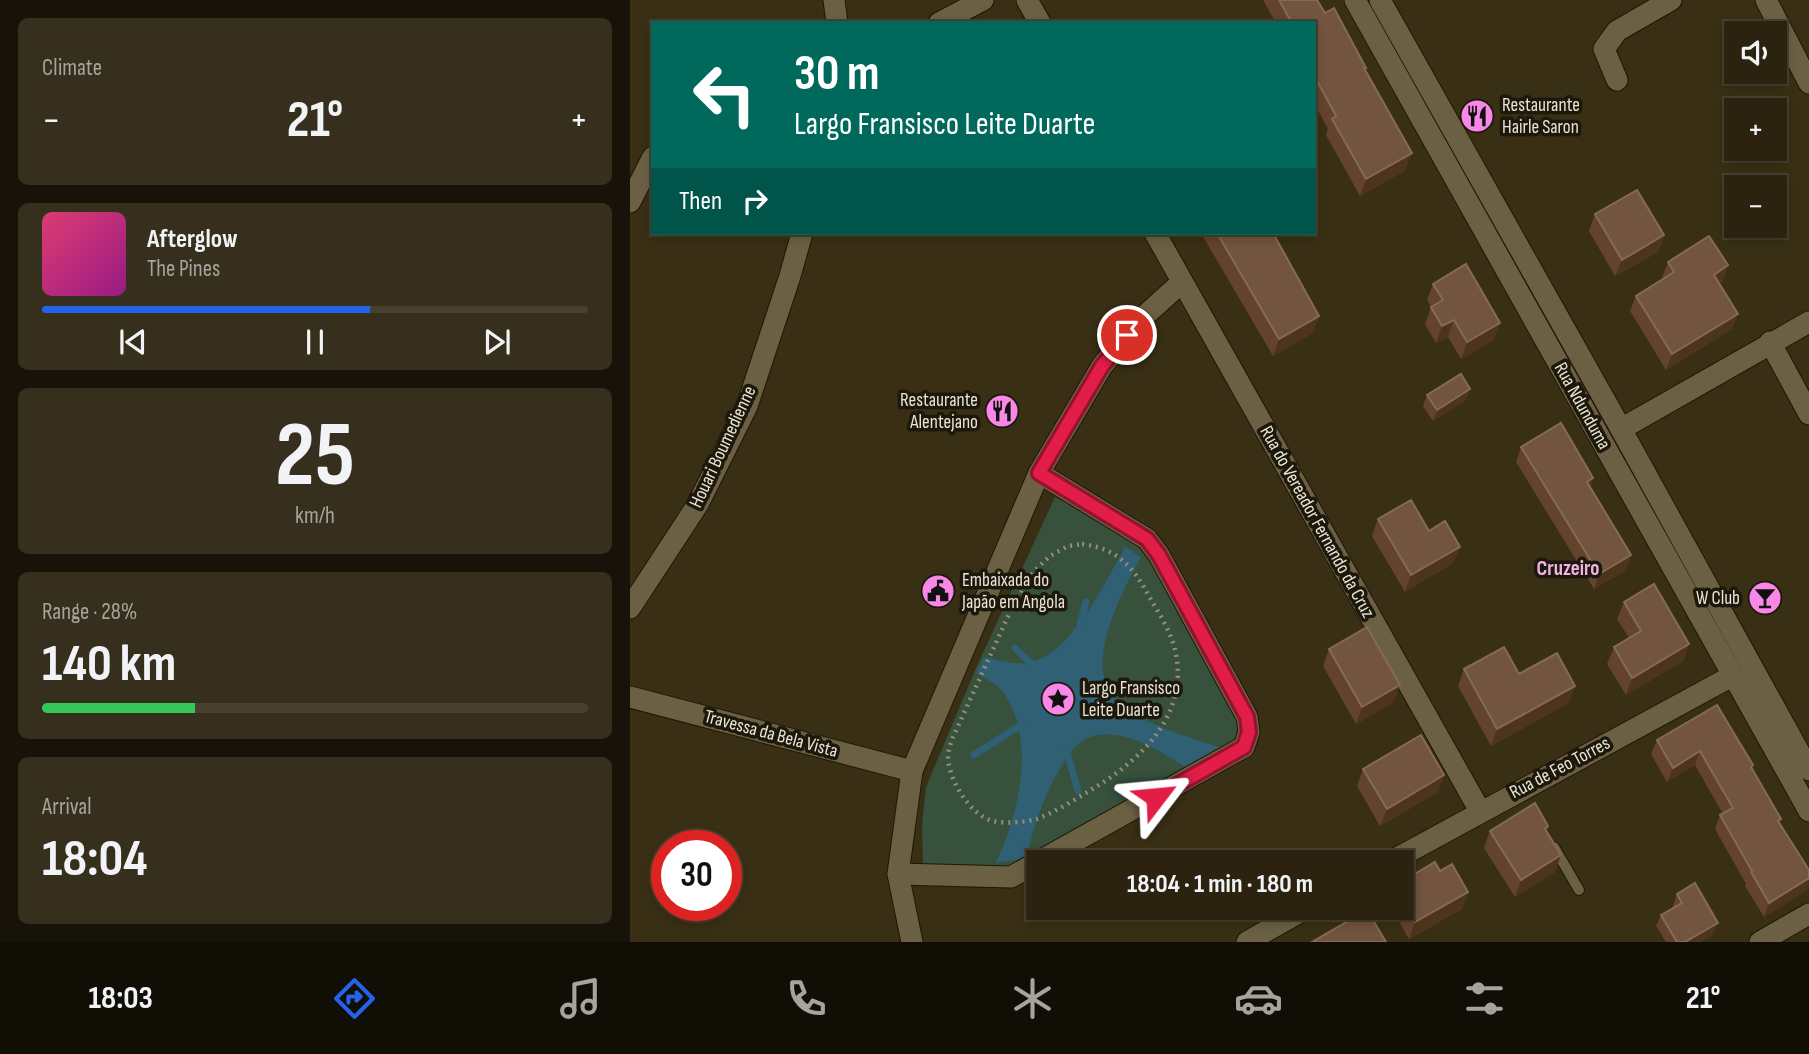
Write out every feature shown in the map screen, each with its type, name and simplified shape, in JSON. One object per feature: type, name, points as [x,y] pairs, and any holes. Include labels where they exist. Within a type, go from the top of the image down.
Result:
[{"type":"street","points":[[834,0],[837,21]]},
{"type":"street","points":[[943,21],[983,0]]},
{"type":"street","points":[[1027,0],[1039,21]]},
{"type":"street","name":"Rua Ndunduma","points":[[1355,0],[1809,811]]},
{"type":"street","name":"Rua Ndunduma","points":[[1380,0],[1809,770]]},
{"type":"street","points":[[1617,80],[1604,49],[1617,31],[1671,0]]},
{"type":"street","points":[[1766,0],[1809,83]]},
{"type":"street","points":[[630,202],[651,161]]},
{"type":"street","name":"Houari Boumedienne","points":[[630,608],[698,504],[747,406],[801,235]]},
{"type":"street","name":"Rua do Vereador Fernando da Cruz","points":[[1157,235],[1480,811]]},
{"type":"street","points":[[912,942],[898,874],[912,771],[1039,473],[1102,366],[1140,320],[1182,282]]},
{"type":"street","points":[[1621,429],[1809,322]]},
{"type":"street","points":[[1770,342],[1809,414]]},
{"type":"street","points":[[898,874],[1011,877],[1244,747],[1249,732],[1247,717],[1159,555],[1147,539],[1039,473]]},
{"type":"street","name":"Rua de Feo Torres","points":[[1411,850],[1480,811],[1523,795],[1732,676]]},
{"type":"street","name":"Travessa da Bela Vista","points":[[630,697],[912,771]]},
{"type":"street","points":[[1760,942],[1809,914]]},
{"type":"street","points":[[1257,940],[1288,920]]},
{"type":"lane","points":[[1546,834],[1579,890]]},
{"type":"path","points":[[1068,545],[1102,546],[1115,554],[1138,577],[1164,623],[1174,646],[1178,674],[1176,697],[1164,725],[1133,762],[1109,779],[1037,819],[992,821],[975,810],[960,791],[948,754],[979,678],[1033,572],[1050,556],[1068,545]]},
{"type":"green space","points":[[1055,497],[1105,522],[1153,558],[1238,721],[1236,736],[1229,746],[1041,850],[1026,850],[1026,858],[998,874],[923,867],[922,825],[926,787],[976,668]]},
{"type":"water","points":[[1125,547],[1141,557],[1124,589],[1108,630],[1103,670],[1107,687],[1117,701],[1140,717],[1219,747],[1185,767],[1132,739],[1117,735],[1088,738],[1071,751],[1052,782],[1028,850],[1026,850],[1026,858],[996,863],[1017,802],[1022,758],[1020,736],[1015,715],[1006,696],[996,685],[976,673],[984,657],[1026,663],[1046,656],[1074,630]]},
{"type":"building","points":[[1279,0],[1317,0],[1325,13],[1334,8],[1412,153],[1366,179],[1332,119],[1336,116],[1316,79],[1316,21],[1291,21]]},
{"type":"building","points":[[1637,190],[1664,235],[1622,260],[1595,214]]},
{"type":"building","points":[[1218,235],[1274,235],[1319,316],[1279,339]]},
{"type":"building","points":[[1709,236],[1728,265],[1714,275],[1738,314],[1672,354],[1636,296],[1674,272],[1668,262]]},
{"type":"building","points":[[1466,264],[1500,323],[1467,342],[1454,320],[1442,326],[1431,307],[1443,300],[1433,284]]},
{"type":"building","points":[[1461,374],[1470,389],[1437,410],[1427,395]]},
{"type":"building","points":[[1561,423],[1593,478],[1587,482],[1631,555],[1599,574],[1521,447]]},
{"type":"building","points":[[1411,500],[1429,531],[1445,521],[1460,547],[1411,575],[1378,519]]},
{"type":"building","points":[[1654,584],[1689,644],[1632,678],[1614,647],[1641,631],[1624,602]]},
{"type":"building","points":[[1367,627],[1400,685],[1362,707],[1329,649]]},
{"type":"building","points":[[1504,647],[1519,674],[1557,653],[1575,686],[1497,729],[1464,669]]},
{"type":"building","points":[[1717,705],[1753,765],[1751,767],[1781,819],[1778,821],[1809,870],[1809,878],[1769,903],[1720,815],[1733,808],[1700,751],[1673,768],[1657,740]]},
{"type":"building","points":[[1421,735],[1444,775],[1387,809],[1363,769]]},
{"type":"building","points":[[1535,803],[1548,826],[1545,829],[1561,855],[1521,880],[1490,831]]},
{"type":"building","points":[[1435,862],[1440,871],[1452,864],[1468,892],[1415,922],[1414,874]]},
{"type":"building","points":[[1695,883],[1718,923],[1685,942],[1677,942],[1661,915],[1682,903],[1677,894]]},
{"type":"building","points":[[1350,920],[1373,920],[1386,942],[1312,942]]},
{"type":"waterway","points":[[1080,625],[1086,602]]},
{"type":"waterway","points":[[1015,648],[1035,667]]},
{"type":"waterway","points":[[1118,706],[1149,706]]},
{"type":"waterway","points":[[974,755],[1024,723]]},
{"type":"waterway","points":[[1066,748],[1078,791]]},
{"type":"place","name":"Restaurante Hairle Saron","points":[[1477,116]]},
{"type":"place","name":"Restaurante Alentejano","points":[[1002,411]]},
{"type":"place","name":"Embaixada do Japão em Angola","points":[[938,591]]},
{"type":"place","name":"W Club","points":[[1765,598]]},
{"type":"place","name":"Largo Fransisco Leite Duarte","points":[[1058,699]]},
{"type":"district","name":"Cruzeiro","points":[[1568,568]]},
{"type":"route","points":[[1127,335],[1102,366],[1039,473],[1147,539],[1159,555],[1247,717],[1249,732],[1244,747],[1156,797]]}]
